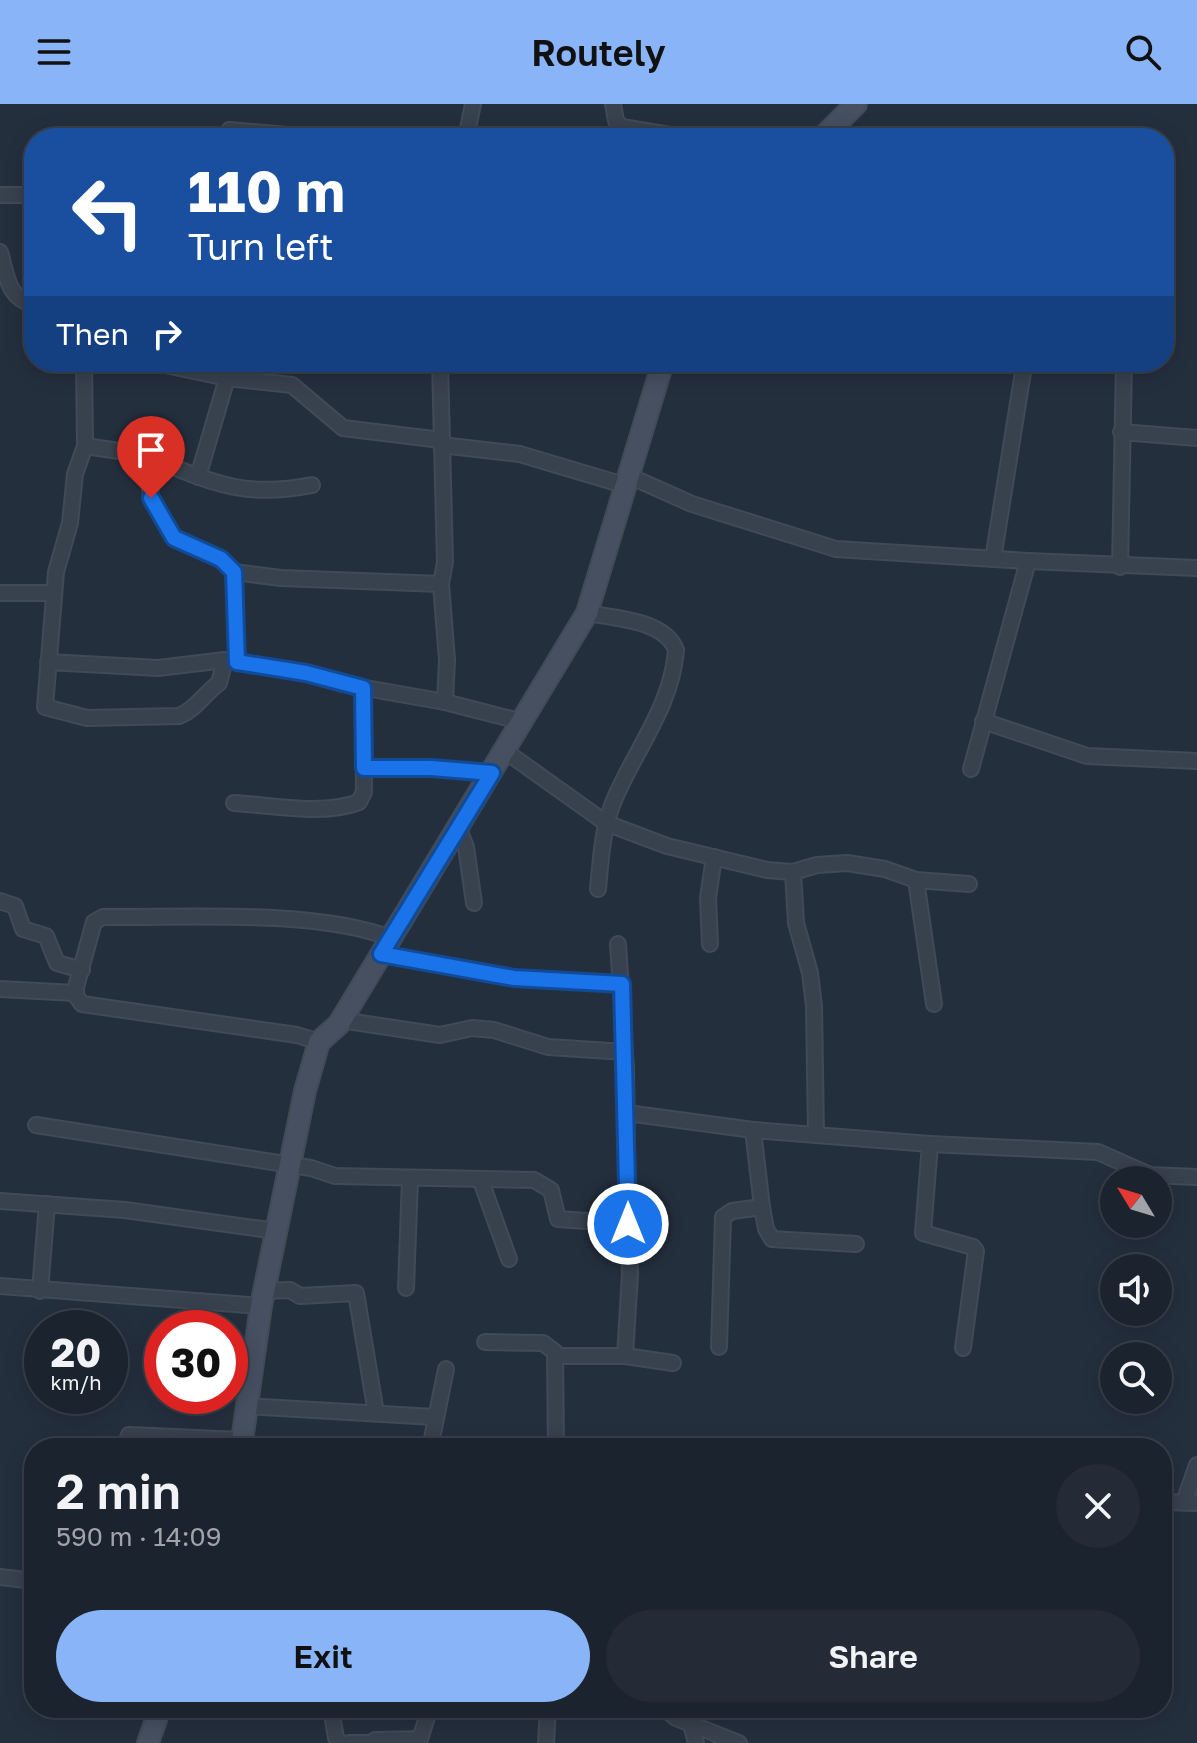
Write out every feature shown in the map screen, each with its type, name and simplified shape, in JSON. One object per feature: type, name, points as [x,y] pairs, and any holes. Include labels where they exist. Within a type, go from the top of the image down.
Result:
[{"type":"street","points":[[468,128],[473,104]]},
{"type":"street","points":[[613,104],[616,121],[626,128]]},
{"type":"street","points":[[832,128],[856,104]]},
{"type":"street","points":[[0,195],[24,195]]},
{"type":"street","points":[[0,252],[11,292],[24,302]]},
{"type":"street","points":[[84,372],[85,446],[75,474],[70,523],[52,593],[45,707],[98,718],[185,714],[202,695],[219,683],[231,661],[234,572]]},
{"type":"street","points":[[198,372],[292,385],[343,428],[520,454],[625,480],[717,513],[836,549],[1120,567],[1197,568]]},
{"type":"street","points":[[440,372],[445,562],[441,584],[447,660],[445,702]]},
{"type":"street","points":[[248,1388],[276,1231],[319,1042],[341,1020],[587,613],[660,372]]},
{"type":"street","points":[[993,559],[1023,372]]},
{"type":"street","points":[[1120,567],[1124,372]]},
{"type":"street","points":[[198,477],[227,378]]},
{"type":"street","points":[[1121,432],[1197,438]]},
{"type":"street","points":[[85,446],[133,453],[198,477],[246,490],[312,485]]},
{"type":"street","points":[[156,460],[151,498],[174,538],[221,559],[234,572],[281,578],[441,584]]},
{"type":"street","points":[[971,769],[1028,561]]},
{"type":"street","points":[[0,593],[52,593]]},
{"type":"street","points":[[587,613],[651,628],[668,637],[676,650],[664,699],[606,823],[598,889]]},
{"type":"street","points":[[48,662],[144,668],[231,661],[445,702],[523,722]]},
{"type":"street","points":[[234,803],[348,806],[364,797],[363,688]]},
{"type":"street","points":[[983,721],[1087,756],[1197,761]]},
{"type":"street","points":[[505,751],[606,823],[667,846],[767,870],[793,872],[817,865],[847,863],[885,869],[916,880],[969,884]]},
{"type":"street","points":[[364,768],[431,768],[492,773]]},
{"type":"street","points":[[459,829],[466,847],[474,903]]},
{"type":"street","points":[[710,944],[708,898],[714,857]]},
{"type":"street","points":[[793,872],[796,923],[810,973],[814,1006],[816,1133]]},
{"type":"street","points":[[916,880],[934,1004]]},
{"type":"street","points":[[0,901],[15,906],[23,929],[46,936],[57,963],[82,970]]},
{"type":"street","points":[[319,1042],[297,1035],[82,1004],[76,993],[92,925],[103,917],[279,919],[358,926],[385,946],[514,978],[622,984]]},
{"type":"street","points":[[618,944],[625,1052],[630,1274],[625,1356]]},
{"type":"street","points":[[0,989],[76,993]]},
{"type":"street","points":[[341,1020],[440,1035],[472,1028],[494,1030],[548,1047],[625,1052]]},
{"type":"street","points":[[627,1113],[753,1130],[930,1144],[1098,1152],[1150,1175],[1197,1177]]},
{"type":"street","points":[[36,1125],[290,1165],[335,1176],[544,1183],[551,1190],[558,1219],[628,1224]]},
{"type":"street","points":[[753,1130],[762,1207],[766,1229],[772,1239],[856,1244]]},
{"type":"street","points":[[930,1144],[922,1230],[926,1237],[973,1247],[976,1251],[963,1348]]},
{"type":"street","points":[[406,1288],[410,1179]]},
{"type":"street","points":[[481,1181],[509,1259]]},
{"type":"street","points":[[0,1201],[276,1231]]},
{"type":"street","points":[[40,1291],[47,1204]]},
{"type":"street","points":[[719,1347],[723,1217],[732,1211],[762,1207]]},
{"type":"street","points":[[0,1286],[40,1291],[263,1298],[290,1290],[300,1296],[356,1293],[376,1413]]},
{"type":"street","points":[[485,1342],[543,1343],[553,1349],[556,1356],[556,1438]]},
{"type":"street","points":[[556,1356],[625,1356],[673,1363]]},
{"type":"street","points":[[431,1438],[446,1369]]},
{"type":"street","points":[[248,1406],[434,1417]]},
{"type":"street","points":[[242,1438],[244,1414]]},
{"type":"street","points":[[128,1438],[129,1435],[166,1438]]},
{"type":"street","points":[[1191,1503],[1197,1465]]},
{"type":"street","points":[[0,1577],[24,1580]]},
{"type":"street","points":[[148,1743],[157,1718]]},
{"type":"street","points":[[333,1718],[336,1738],[341,1743]]},
{"type":"street","points":[[349,1743],[420,1739],[427,1718]]},
{"type":"street","points":[[546,1743],[547,1718]]},
{"type":"street","points":[[681,1718],[739,1743]]},
{"type":"street","points":[[691,1724],[696,1743]]},
{"type":"route","points":[[151,498],[174,538],[221,559],[234,572],[237,662],[306,673],[363,688],[364,768],[465,769],[492,773],[381,954],[514,978],[622,984],[628,1224]]}]
